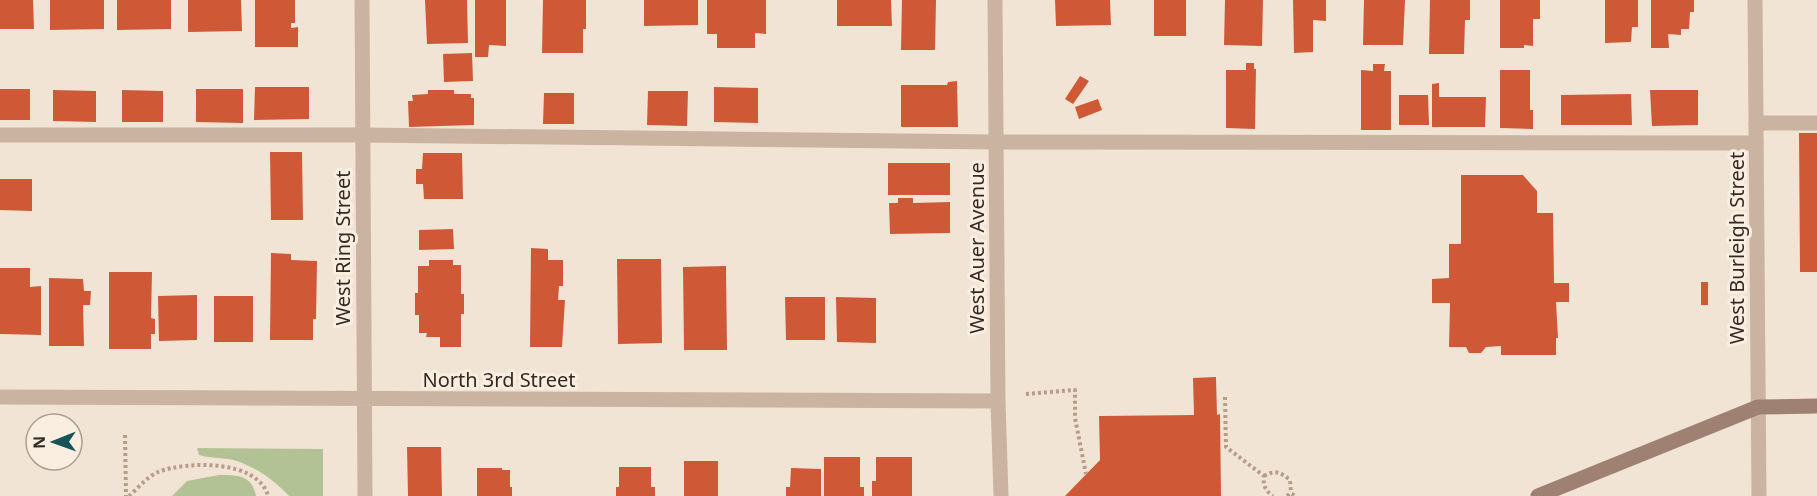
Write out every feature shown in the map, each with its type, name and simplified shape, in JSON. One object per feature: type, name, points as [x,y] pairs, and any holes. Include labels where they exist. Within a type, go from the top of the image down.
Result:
[{"type":"main road","points":[[1538,496],[1758,407],[1817,406]]},
{"type":"street","name":"West Ring Street","points":[[362,0],[365,496]]},
{"type":"street","name":"West Auer Avenue","points":[[995,0],[998,401],[1001,496]]},
{"type":"street","name":"West Burleigh Street","points":[[1755,0],[1759,496]]},
{"type":"street","points":[[1756,123],[1817,123]]},
{"type":"street","points":[[0,135],[363,135],[996,142],[1756,143]]},
{"type":"street","name":"North 3rd Street","points":[[0,397],[998,401]]},
{"type":"path","points":[[1026,394],[1075,390],[1075,418],[1086,474]]},
{"type":"path","points":[[1225,397],[1226,447],[1264,476]]},
{"type":"path","points":[[125,435],[128,496]]},
{"type":"path","points":[[128,496],[156,472],[188,466],[218,466],[242,470],[257,479],[267,491],[268,496]]},
{"type":"path","points":[[1264,476],[1272,471],[1280,472],[1290,480],[1291,495]]},
{"type":"path","points":[[1264,476],[1263,484],[1267,492],[1273,496]]},
{"type":"green space","points":[[197,448],[323,449],[323,496],[289,496],[272,480],[252,467],[232,460],[199,455]]},
{"type":"green space","points":[[219,475],[238,476],[248,480],[256,496],[172,496],[187,481]]},
{"type":"building","points":[[0,0],[33,0],[34,29],[0,29]]},
{"type":"building","points":[[50,0],[104,0],[104,29],[50,30]]},
{"type":"building","points":[[117,0],[171,0],[171,29],[117,30]]},
{"type":"building","points":[[188,0],[241,0],[242,31],[188,32]]},
{"type":"building","points":[[255,0],[295,0],[295,23],[291,23],[291,28],[298,27],[298,47],[255,47]]},
{"type":"building","points":[[425,0],[467,0],[468,43],[427,44]]},
{"type":"building","points":[[475,0],[506,0],[506,46],[489,45],[488,57],[475,57]]},
{"type":"building","points":[[543,0],[586,0],[583,53],[542,53]]},
{"type":"building","points":[[644,0],[698,0],[698,25],[644,26]]},
{"type":"building","points":[[707,0],[766,0],[766,34],[755,33],[755,48],[717,48],[717,34],[707,34]]},
{"type":"building","points":[[837,0],[891,0],[892,26],[837,26]]},
{"type":"building","points":[[902,0],[936,0],[935,50],[901,50]]},
{"type":"building","points":[[1055,0],[1110,0],[1111,25],[1056,26]]},
{"type":"building","points":[[1154,0],[1186,0],[1186,36],[1154,36]]},
{"type":"building","points":[[1225,0],[1263,0],[1262,46],[1224,45]]},
{"type":"building","points":[[1293,0],[1326,0],[1326,21],[1313,20],[1313,52],[1294,53]]},
{"type":"building","points":[[1364,0],[1405,0],[1403,45],[1363,45]]},
{"type":"building","points":[[1430,0],[1470,0],[1470,20],[1465,20],[1464,54],[1429,54]]},
{"type":"building","points":[[1500,0],[1540,0],[1540,19],[1533,19],[1533,46],[1500,48]]},
{"type":"building","points":[[1605,0],[1638,0],[1638,27],[1632,27],[1631,42],[1605,43]]},
{"type":"building","points":[[1651,0],[1694,0],[1694,12],[1690,12],[1689,29],[1681,29],[1681,35],[1668,34],[1669,48],[1651,48]]},
{"type":"building","points":[[472,53],[473,81],[444,82],[443,54]]},
{"type":"building","points":[[1246,63],[1254,63],[1254,69],[1256,69],[1255,129],[1226,128],[1226,70],[1246,70]]},
{"type":"building","points":[[1373,64],[1385,64],[1384,71],[1391,71],[1391,130],[1361,130],[1361,70],[1373,71]]},
{"type":"building","points":[[1500,70],[1530,70],[1530,110],[1533,110],[1533,129],[1500,128]]},
{"type":"building","points":[[1080,76],[1089,81],[1073,104],[1065,99]]},
{"type":"building","points":[[957,81],[958,127],[901,127],[901,85],[947,85],[948,82]]},
{"type":"building","points":[[1439,83],[1439,97],[1486,97],[1485,127],[1432,127],[1432,84]]},
{"type":"building","points":[[255,87],[309,87],[309,119],[254,120]]},
{"type":"building","points":[[714,87],[758,88],[758,123],[714,122]]},
{"type":"building","points":[[0,89],[30,89],[30,120],[0,120]]},
{"type":"building","points":[[196,89],[243,89],[243,123],[196,122]]},
{"type":"building","points":[[53,90],[96,91],[96,122],[53,121]]},
{"type":"building","points":[[122,90],[163,91],[163,122],[122,122]]},
{"type":"building","points":[[428,90],[454,90],[454,94],[471,94],[471,98],[474,98],[474,125],[409,127],[408,101],[413,101],[412,95],[428,94]]},
{"type":"building","points":[[1650,90],[1698,90],[1698,125],[1652,126]]},
{"type":"building","points":[[648,91],[688,91],[687,126],[647,125]]},
{"type":"building","points":[[544,93],[574,93],[574,124],[543,124]]},
{"type":"building","points":[[1631,94],[1632,125],[1561,125],[1561,95]]},
{"type":"building","points":[[1399,95],[1428,95],[1429,125],[1399,125]]},
{"type":"building","points":[[1098,99],[1102,110],[1079,119],[1075,107]]},
{"type":"building","points":[[1799,133],[1817,133],[1817,272],[1800,272]]},
{"type":"building","points":[[270,152],[302,152],[303,220],[271,220]]},
{"type":"building","points":[[423,153],[462,153],[463,199],[424,199],[423,184],[416,184],[416,169],[422,169]]},
{"type":"building","points":[[888,163],[950,163],[950,195],[888,195]]},
{"type":"building","points":[[1461,175],[1523,175],[1537,191],[1537,213],[1553,213],[1554,283],[1569,283],[1569,302],[1556,302],[1558,338],[1556,338],[1556,355],[1501,355],[1501,346],[1486,347],[1481,353],[1469,353],[1466,347],[1449,347],[1450,303],[1432,303],[1432,279],[1449,278],[1449,244],[1461,244]]},
{"type":"building","points":[[0,179],[32,179],[32,211],[0,210]]},
{"type":"building","points":[[898,198],[913,198],[913,203],[950,202],[950,233],[890,234],[889,203],[898,203]]},
{"type":"building","points":[[453,229],[454,249],[419,250],[419,230]]},
{"type":"building","points":[[531,248],[548,249],[548,260],[563,260],[563,286],[559,286],[558,300],[565,300],[562,347],[530,347]]},
{"type":"building","points":[[271,253],[291,254],[291,260],[317,261],[316,319],[313,319],[313,340],[270,340]]},
{"type":"building","points":[[617,259],[661,259],[662,343],[618,344]]},
{"type":"building","points":[[429,260],[453,260],[453,265],[461,265],[464,314],[461,314],[461,347],[440,347],[440,337],[426,337],[427,333],[419,333],[419,315],[415,315],[418,266],[429,266]]},
{"type":"building","points":[[726,266],[727,350],[684,350],[683,267]]},
{"type":"building","points":[[0,268],[30,268],[30,287],[41,286],[41,335],[0,334]]},
{"type":"building","points":[[109,272],[152,272],[151,318],[155,319],[155,334],[151,334],[151,349],[109,349]]},
{"type":"building","points":[[49,278],[83,279],[84,291],[91,291],[90,305],[83,305],[84,346],[49,346]]},
{"type":"building","points":[[1701,282],[1708,282],[1708,305],[1701,305]]},
{"type":"building","points":[[197,295],[197,340],[159,341],[158,296]]},
{"type":"building","points":[[214,296],[253,296],[253,342],[214,342]]},
{"type":"building","points":[[785,297],[825,297],[825,340],[786,340]]},
{"type":"building","points":[[836,297],[876,298],[876,343],[837,342]]},
{"type":"building","points":[[1216,377],[1217,415],[1220,414],[1221,496],[1065,496],[1100,460],[1099,416],[1194,415],[1193,378]]},
{"type":"building","points":[[407,447],[441,447],[442,496],[408,496]]},
{"type":"building","points":[[824,457],[860,457],[860,487],[864,487],[864,496],[824,496]]},
{"type":"building","points":[[876,457],[912,457],[912,496],[872,496],[872,481],[876,481]]},
{"type":"building","points":[[684,461],[718,461],[718,496],[684,496]]},
{"type":"building","points":[[619,467],[651,467],[651,487],[655,487],[655,496],[616,496],[616,487],[619,487]]},
{"type":"building","points":[[477,468],[510,470],[512,496],[477,496]]},
{"type":"building","points":[[791,468],[821,469],[821,496],[786,496],[786,487],[790,487]]}]
